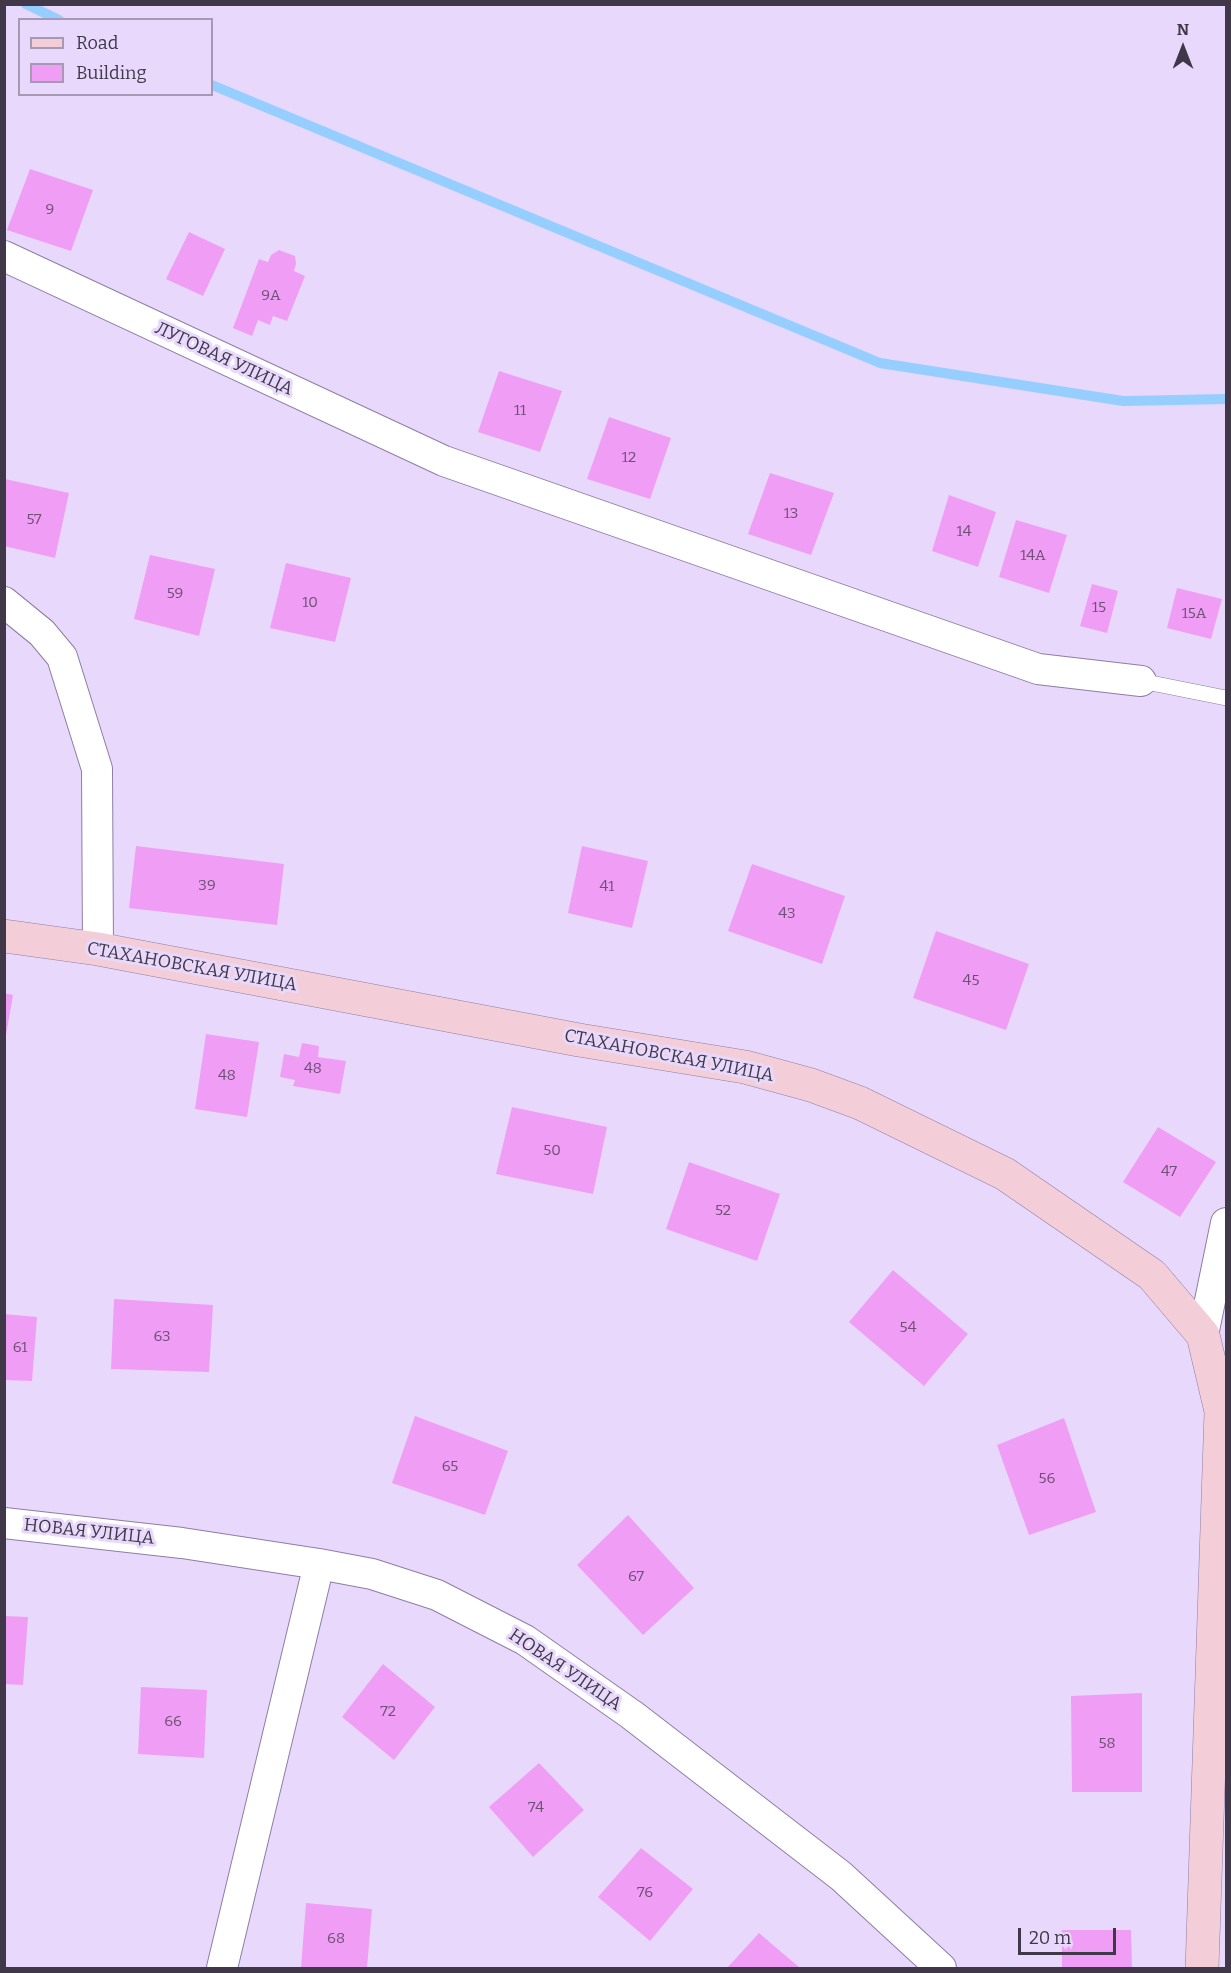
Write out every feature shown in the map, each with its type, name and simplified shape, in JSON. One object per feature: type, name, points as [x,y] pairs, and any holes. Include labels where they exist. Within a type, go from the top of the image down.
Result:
[{"type":"street","name":"ЛУГОВАЯ УЛИЦА","points":[[4,256],[444,461],[1038,669],[1141,681]]},
{"type":"street","points":[[4,602],[42,633],[62,657],[96,769],[98,949]]},
{"type":"street","name":"СТАХАНОВСКАЯ УЛИЦА","points":[[4,936],[98,949],[567,1038],[745,1067],[810,1085],[860,1103],[1005,1174],[1152,1275],[1203,1335],[1221,1411],[1221,1466],[1202,1968]]},
{"type":"street","points":[[1203,1335],[1227,1223]]},
{"type":"street","name":"НОВАЯ УЛИЦА","points":[[4,1523],[182,1543],[320,1564],[372,1574],[437,1595],[525,1640],[632,1715],[841,1876],[941,1968]]},
{"type":"street","points":[[222,1968],[320,1564]]},
{"type":"lane","points":[[1141,681],[1227,698]]},
{"type":"building","points":[[30,169],[93,190],[71,251],[7,230]]},
{"type":"building","points":[[189,232],[225,249],[203,296],[166,279]]},
{"type":"building","points":[[279,250],[295,256],[294,271],[305,276],[287,321],[273,316],[270,325],[258,320],[252,336],[233,328],[259,259],[268,262],[271,255]]},
{"type":"building","points":[[499,371],[562,391],[540,452],[478,432]]},
{"type":"building","points":[[609,417],[671,438],[650,499],[587,479]]},
{"type":"building","points":[[770,473],[834,493],[811,555],[748,534]]},
{"type":"building","points":[[5,479],[69,493],[55,558],[4,546]]},
{"type":"building","points":[[949,495],[996,512],[978,567],[932,551]]},
{"type":"building","points":[[1016,520],[1067,535],[1049,593],[999,577]]},
{"type":"building","points":[[150,555],[215,569],[199,636],[134,619]]},
{"type":"building","points":[[286,563],[351,578],[335,642],[270,628]]},
{"type":"building","points":[[1092,584],[1118,591],[1107,633],[1080,626]]},
{"type":"building","points":[[1177,588],[1222,599],[1211,639],[1167,628]]},
{"type":"building","points":[[136,846],[284,864],[277,925],[129,908]]},
{"type":"building","points":[[582,846],[648,861],[632,928],[568,913]]},
{"type":"building","points":[[752,864],[845,896],[822,964],[728,931]]},
{"type":"building","points":[[936,931],[1029,964],[1006,1030],[913,998]]},
{"type":"building","points":[[4,993],[13,995],[6,1035],[4,1034]]},
{"type":"building","points":[[206,1034],[259,1042],[247,1117],[195,1109]]},
{"type":"building","points":[[302,1043],[319,1046],[318,1057],[346,1061],[340,1094],[293,1086],[295,1080],[280,1077],[284,1054],[299,1057]]},
{"type":"building","points":[[512,1107],[607,1127],[593,1194],[496,1174]]},
{"type":"building","points":[[1158,1127],[1216,1162],[1180,1217],[1123,1182]]},
{"type":"building","points":[[689,1162],[780,1194],[757,1261],[666,1229]]},
{"type":"building","points":[[893,1270],[968,1334],[924,1386],[849,1322]]},
{"type":"building","points":[[114,1299],[213,1305],[209,1372],[111,1369]]},
{"type":"building","points":[[4,1314],[37,1317],[32,1381],[4,1380]]},
{"type":"building","points":[[415,1416],[508,1451],[485,1515],[392,1483]]},
{"type":"building","points":[[1064,1418],[1096,1512],[1029,1535],[997,1445]]},
{"type":"building","points":[[628,1515],[694,1588],[643,1635],[577,1565]]},
{"type":"building","points":[[4,1616],[28,1617],[23,1685],[4,1684]]},
{"type":"building","points":[[383,1664],[435,1707],[394,1760],[342,1717]]},
{"type":"building","points":[[141,1687],[207,1690],[204,1758],[138,1754]]},
{"type":"building","points":[[1142,1693],[1142,1792],[1072,1792],[1071,1696]]},
{"type":"building","points":[[539,1763],[584,1810],[533,1857],[489,1807]]},
{"type":"building","points":[[641,1848],[693,1889],[650,1941],[598,1897]]},
{"type":"building","points":[[306,1903],[372,1909],[367,1968],[301,1968]]},
{"type":"building","points":[[1062,1930],[1131,1930],[1132,1968],[1062,1968]]},
{"type":"building","points":[[759,1933],[800,1968],[727,1968]]},
{"type":"waterway","points":[[26,4],[55,18]]},
{"type":"waterway","points":[[213,85],[880,363],[1123,401],[1226,399]]}]
